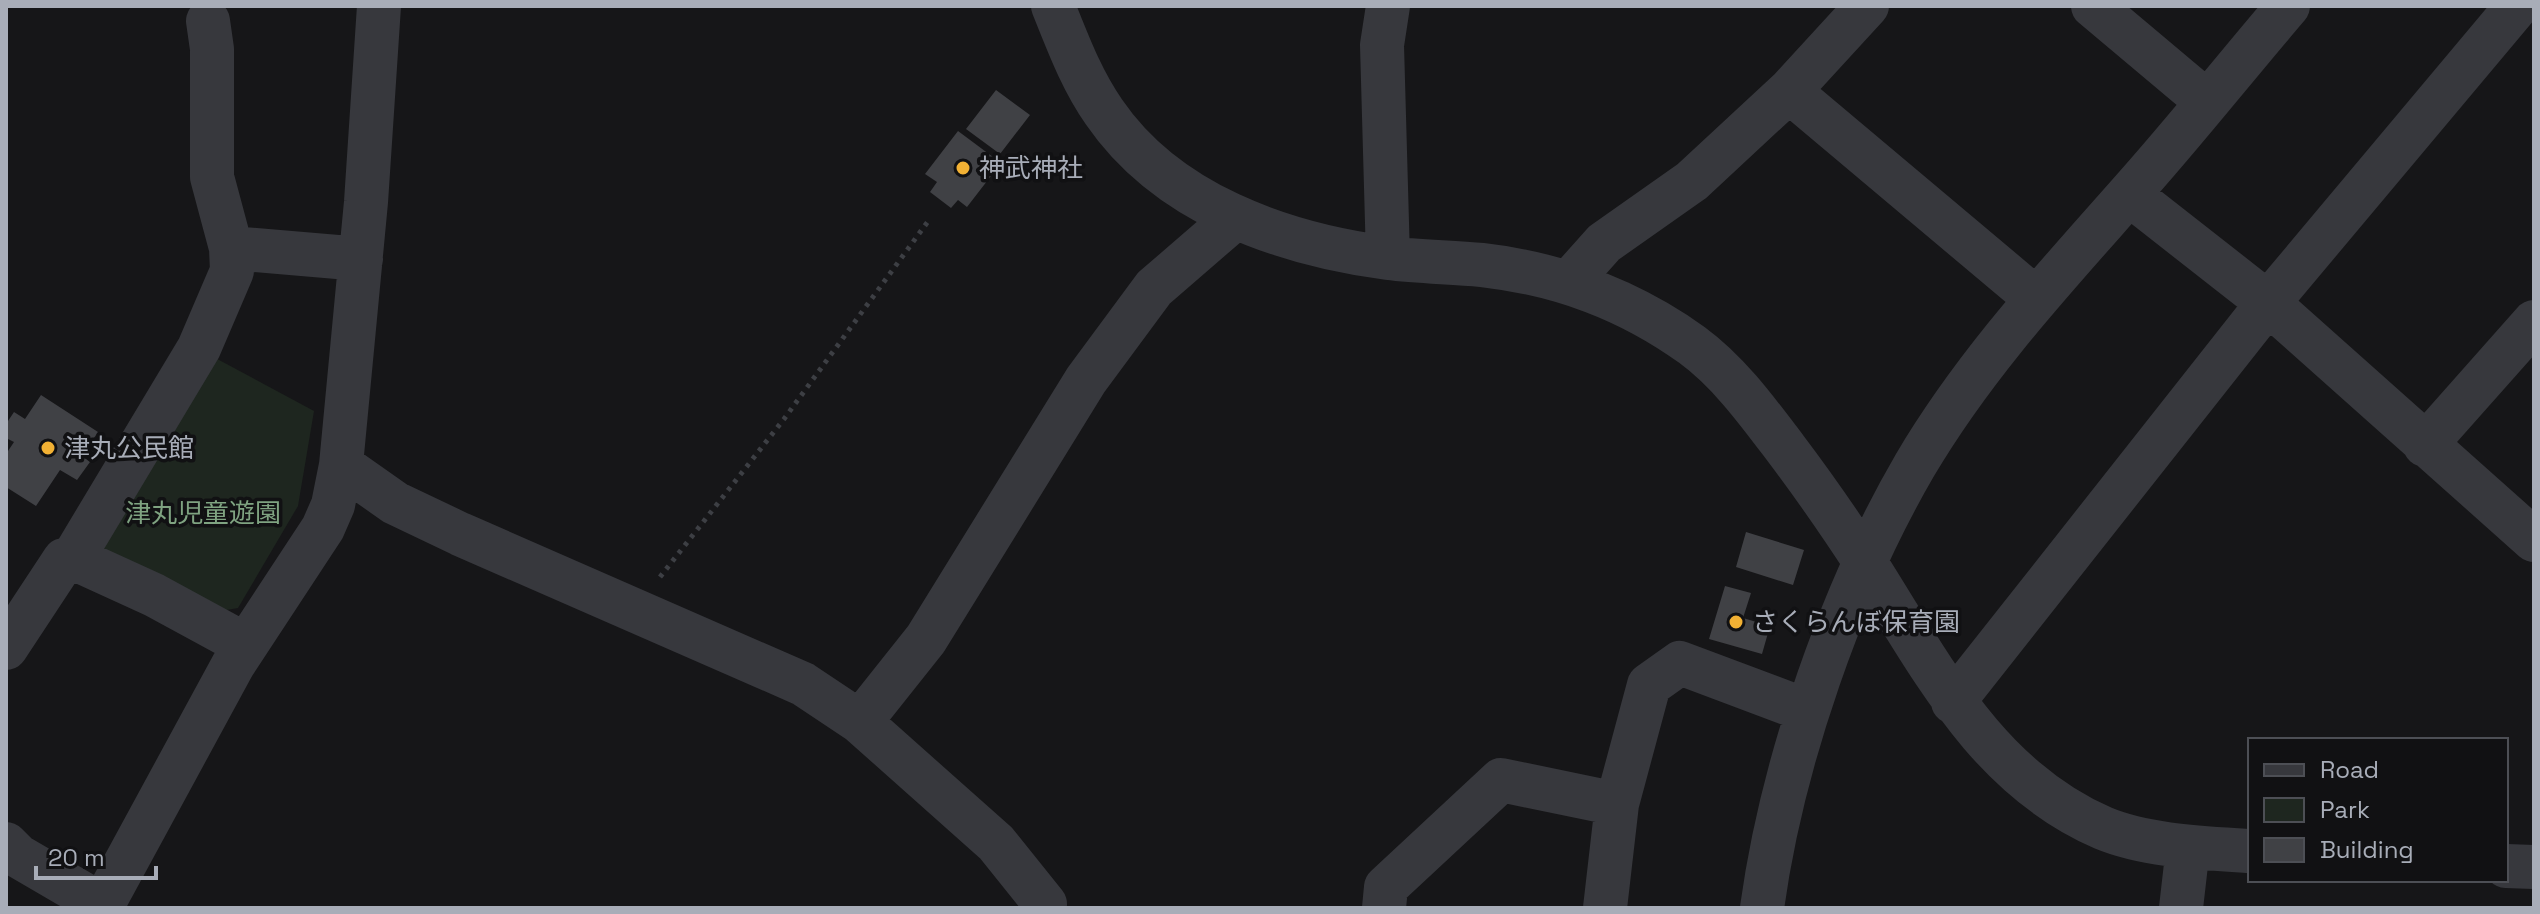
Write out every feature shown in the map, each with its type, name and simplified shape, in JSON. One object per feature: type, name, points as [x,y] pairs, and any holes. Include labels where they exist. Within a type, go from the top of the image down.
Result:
[{"type":"street","points":[[6,844],[18,856],[102,906],[246,645],[323,528],[333,505],[341,465],[361,259],[379,6]]},
{"type":"street","points":[[1053,6],[1078,69],[1105,114],[1133,147],[1173,180],[1235,218],[1277,236],[1388,258],[1484,265],[1570,281],[1644,312],[1697,348],[1744,395],[1812,483],[1953,702],[2001,760],[2052,799],[2106,829],[2188,847],[2248,851]]},
{"type":"street","points":[[1388,6],[1382,45],[1388,258]]},
{"type":"street","points":[[1570,281],[1604,243],[1692,181],[1789,91],[1867,6]]},
{"type":"street","points":[[2093,6],[2206,101]]},
{"type":"street","points":[[1762,908],[1785,788],[1808,711],[1867,565],[1915,465],[2035,298],[2129,194],[2288,6]]},
{"type":"street","points":[[1953,702],[2268,303],[2517,6]]},
{"type":"street","points":[[73,558],[199,348],[232,271],[231,248],[212,177],[212,49],[208,21]]},
{"type":"street","points":[[1789,91],[2035,298]]},
{"type":"street","points":[[2129,194],[2268,303],[2534,540]]},
{"type":"street","points":[[860,722],[926,639],[1086,380],[1154,288],[1235,218]]},
{"type":"street","points":[[231,248],[361,259]]},
{"type":"street","points":[[2425,445],[2534,322]]},
{"type":"street","points":[[341,465],[395,503],[803,684],[860,722],[996,843],[1045,904]]},
{"type":"street","points":[[6,648],[64,560],[73,558],[154,595],[246,645]]},
{"type":"street","points":[[1605,908],[1617,804],[1649,685],[1680,663],[1808,711]]},
{"type":"street","points":[[1384,908],[1386,887],[1501,780],[1617,804]]},
{"type":"street","points":[[2181,908],[2188,847]]},
{"type":"street","points":[[2508,866],[2534,867]]},
{"type":"path","points":[[634,610],[784,419],[929,220]]},
{"type":"green space","name":"津丸児童遊園","points":[[206,353],[314,411],[298,506],[238,608],[215,612],[87,551]]},
{"type":"building","points":[[996,90],[1030,115],[1000,154],[966,129]]},
{"type":"building","name":"神武神社","points":[[958,131],[1001,163],[967,207],[958,200],[951,208],[930,192],[937,182],[925,174]]},
{"type":"building","name":"津丸公民館","points":[[41,395],[98,432],[82,456],[90,462],[77,480],[60,470],[36,506],[6,487],[6,454],[14,442],[6,438],[6,424],[14,412],[25,419]]},
{"type":"building","points":[[1746,532],[1804,550],[1793,585],[1736,567]]},
{"type":"building","name":"さくらんぼ保育園","points":[[1725,586],[1751,593],[1743,618],[1770,626],[1762,654],[1709,639]]},
{"type":"place","name":"神武神社","points":[[963,168]]},
{"type":"place","name":"津丸公民館","points":[[48,448]]},
{"type":"place","name":"さくらんぼ保育園","points":[[1736,622]]}]
